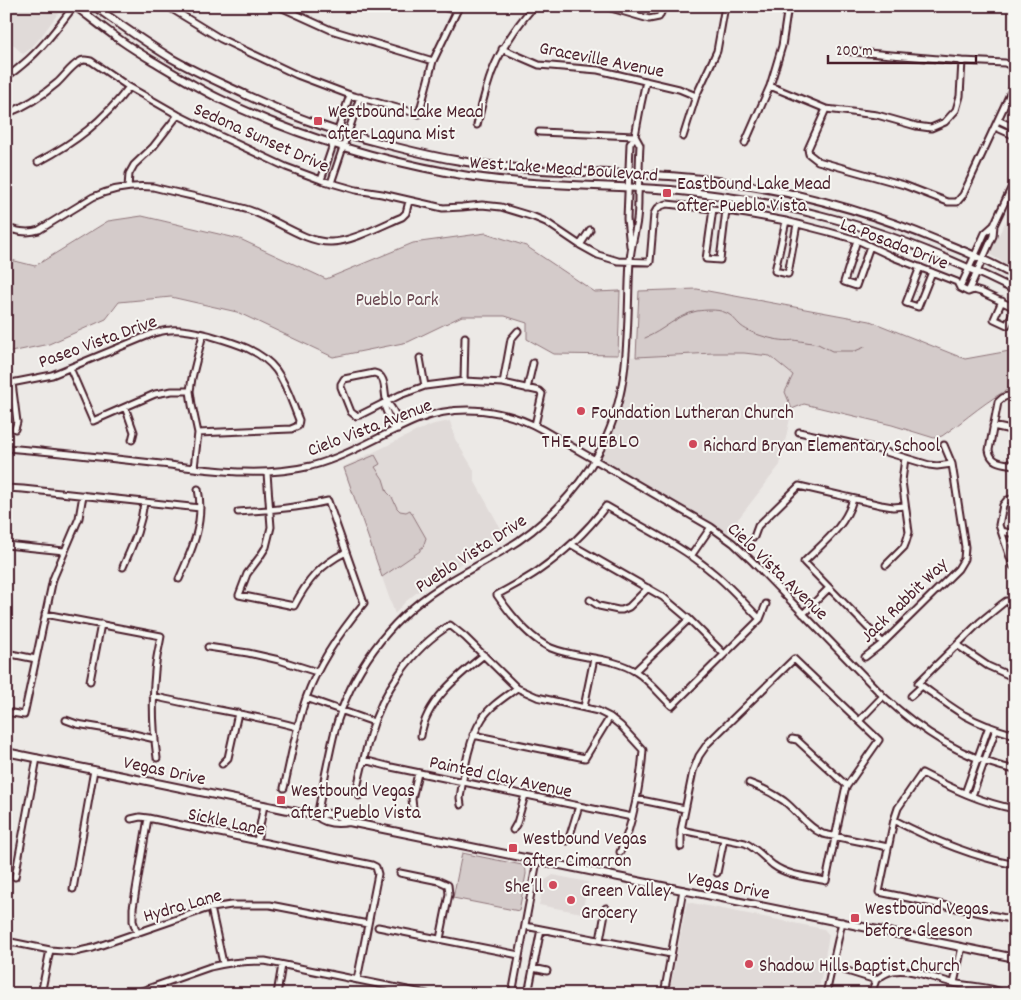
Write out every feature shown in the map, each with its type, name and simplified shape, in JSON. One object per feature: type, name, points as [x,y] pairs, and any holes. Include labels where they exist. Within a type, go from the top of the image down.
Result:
[{"type":"main road","name":"West Lake Mead Boulevard","points":[[74,6],[126,44],[183,79],[219,98],[267,120],[310,136],[396,162],[454,174],[517,182],[638,188],[750,200],[820,215],[909,243],[977,271],[1015,290]]},
{"type":"main road","name":"West Lake Mead Boulevard","points":[[94,6],[189,68],[272,106],[347,134],[399,148],[457,160],[518,169],[696,178],[746,185],[862,212],[914,230],[975,255],[1015,276]]},
{"type":"main road","name":"Vegas Drive","points":[[6,752],[317,816],[324,813],[340,816],[349,822],[1015,958]]},
{"type":"street","points":[[6,76],[11,74],[41,48],[74,6]]},
{"type":"street","points":[[168,6],[221,39],[297,75],[350,94],[419,114],[433,62],[458,9],[439,6]]},
{"type":"street","points":[[278,6],[331,30],[433,62]]},
{"type":"street","points":[[477,125],[487,85],[502,49],[534,6]]},
{"type":"street","points":[[604,6],[649,19],[659,17],[664,6]]},
{"type":"street","points":[[683,137],[696,96],[717,51],[725,6]]},
{"type":"street","points":[[744,143],[770,86],[782,46],[788,6]]},
{"type":"street","name":"Graceville Avenue","points":[[502,49],[539,65],[598,70],[679,88],[696,96]]},
{"type":"street","points":[[844,51],[962,62],[1005,63],[1015,68]]},
{"type":"street","name":"Sedona Sunset Drive","points":[[6,114],[26,105],[47,91],[78,62],[84,60],[91,61],[129,87],[178,115],[286,167],[356,190],[443,208],[482,205],[502,207],[534,216],[602,257],[630,262]]},
{"type":"street","points":[[770,86],[826,109],[877,115],[916,126],[931,128],[945,122],[956,110],[960,96],[962,62]]},
{"type":"street","name":"Pueblo Vista Drive","points":[[631,252],[627,219],[630,144],[635,136],[646,80]]},
{"type":"street","points":[[826,109],[808,149],[810,154],[818,161],[904,185],[948,202],[957,202],[964,195],[1015,84]]},
{"type":"street","points":[[38,162],[73,142],[102,118],[129,87]]},
{"type":"street","points":[[321,180],[350,94]]},
{"type":"street","points":[[331,183],[360,97]]},
{"type":"street","points":[[128,186],[129,174],[134,165],[152,147],[178,115]]},
{"type":"street","points":[[998,120],[1015,128]]},
{"type":"street","points":[[995,127],[1015,136]]},
{"type":"street","points":[[539,132],[635,136]]},
{"type":"street","name":"Pueblo Vista Drive","points":[[317,816],[332,744],[342,710],[365,662],[401,618],[420,601],[438,588],[504,550],[539,526],[568,497],[583,477],[611,425],[618,404],[627,357],[630,262],[637,220],[639,175],[640,145],[635,136]]},
{"type":"street","points":[[968,292],[993,236],[994,225],[1015,180]]},
{"type":"street","points":[[6,228],[34,232],[93,197],[128,186],[152,187],[250,210],[312,239],[333,242],[346,240],[402,217],[406,213],[409,200]]},
{"type":"street","name":"La Posada Drive","points":[[630,262],[650,262],[654,214],[660,206],[668,204],[726,210],[786,221],[857,240],[893,257],[957,282],[960,288],[968,292],[974,290],[981,292],[1015,308]]},
{"type":"street","points":[[713,209],[706,259],[720,260],[726,210]]},
{"type":"street","points":[[786,221],[775,271],[788,274],[797,224]]},
{"type":"street","points":[[960,288],[985,233],[994,225]]},
{"type":"street","points":[[580,245],[590,230]]},
{"type":"street","points":[[857,240],[844,282],[856,286],[870,246]]},
{"type":"street","points":[[920,267],[906,302],[918,307],[932,272]]},
{"type":"street","points":[[1002,301],[994,319],[1007,325],[1015,308]]},
{"type":"street","name":"Paseo Vista Drive","points":[[9,384],[52,375],[154,332],[186,330],[233,342],[255,352],[266,360],[282,380],[299,420],[298,426],[291,429],[198,433]]},
{"type":"street","points":[[502,382],[511,339],[518,331]]},
{"type":"street","points":[[194,468],[198,433],[190,391],[203,334]]},
{"type":"street","points":[[464,337],[464,381]]},
{"type":"street","points":[[420,358],[425,386]]},
{"type":"street","points":[[527,389],[532,363]]},
{"type":"street","points":[[70,368],[93,421],[155,394],[172,391],[190,391]]},
{"type":"street","points":[[398,429],[393,427],[392,416],[385,408],[386,402],[382,377],[379,374],[374,373],[347,378],[342,382],[341,388],[351,412],[356,416],[360,416],[386,402],[400,394],[425,386],[464,381],[502,382],[539,391],[542,394],[534,425]]},
{"type":"street","points":[[9,384],[17,422],[15,429]]},
{"type":"street","points":[[1015,397],[1008,396],[998,402],[988,450],[993,460],[1015,465]]},
{"type":"street","points":[[125,408],[134,432],[132,440]]},
{"type":"street","name":"Cielo Vista Avenue","points":[[6,448],[243,473],[267,473],[295,469],[328,460],[362,447],[427,416],[463,410],[477,410],[518,418],[534,425],[711,526],[753,562],[883,696],[906,716],[944,743],[976,758],[1015,770]]},
{"type":"street","points":[[993,426],[1015,431]]},
{"type":"street","points":[[798,432],[873,448],[929,465],[952,464]]},
{"type":"street","name":"Jack Rabbit Way","points":[[865,657],[883,643],[958,569],[964,559],[965,547],[952,464],[944,445]]},
{"type":"street","points":[[886,564],[904,547],[908,532],[902,481],[905,458]]},
{"type":"street","points":[[267,473],[271,527],[266,547],[247,574],[239,595],[294,606],[302,590],[313,576],[333,558],[346,552]]},
{"type":"street","points":[[754,537],[758,526],[799,486],[881,505],[905,506]]},
{"type":"street","points":[[6,488],[200,508]]},
{"type":"street","points":[[179,579],[194,545],[198,530],[200,497],[198,489]]},
{"type":"street","points":[[6,712],[24,715],[53,579],[79,518],[83,495]]},
{"type":"street","points":[[853,499],[845,520],[804,562],[883,643]]},
{"type":"street","points":[[238,512],[270,510],[328,500],[364,603],[329,650],[317,672],[306,698],[284,788]]},
{"type":"street","points":[[1014,566],[999,525],[1002,505],[1006,500],[1015,500]]},
{"type":"street","points":[[123,567],[138,531],[144,502]]},
{"type":"street","points":[[760,619],[722,580],[692,556],[606,506],[572,545],[538,571],[497,595],[507,610],[539,641],[551,648],[620,664],[635,671],[672,706],[760,619],[766,604]]},
{"type":"street","points":[[692,556],[711,526]]},
{"type":"street","points":[[1001,531],[1015,534]]},
{"type":"street","points":[[6,545],[64,551]]},
{"type":"street","points":[[572,545],[663,597],[689,618],[724,654]]},
{"type":"street","points":[[590,600],[599,606],[622,610],[629,607],[648,588]]},
{"type":"street","points":[[803,614],[829,588]]},
{"type":"street","points":[[1015,601],[1002,604],[980,622],[918,683],[966,716],[1015,736]]},
{"type":"street","points":[[45,614],[161,636],[153,696],[157,758]]},
{"type":"street","points":[[635,671],[689,618]]},
{"type":"street","points":[[90,681],[101,624]]},
{"type":"street","points":[[360,796],[357,788],[370,735],[387,695],[407,664],[427,642],[450,625],[465,637],[517,688],[537,698],[598,711],[610,717],[621,726],[643,750],[642,768],[632,817],[620,852]]},
{"type":"street","points":[[957,645],[988,666],[1015,678]]},
{"type":"street","points":[[208,647],[263,656],[317,672]]},
{"type":"street","points":[[6,653],[36,659]]},
{"type":"street","points":[[421,736],[427,716],[451,682],[484,655]]},
{"type":"street","points":[[584,707],[594,658]]},
{"type":"street","points":[[681,830],[751,846],[774,866],[785,872],[826,881],[845,790],[879,740],[794,660],[708,743],[699,756],[693,771],[685,809],[681,830],[681,847]]},
{"type":"street","points":[[911,696],[922,686]]},
{"type":"street","points":[[461,805],[460,798],[473,735],[483,718],[494,706],[517,688]]},
{"type":"street","points":[[153,696],[267,718],[298,727]]},
{"type":"street","points":[[859,721],[883,696]]},
{"type":"street","points":[[306,698],[374,722]]},
{"type":"street","points":[[222,764],[228,758],[238,713]]},
{"type":"street","points":[[473,735],[585,758],[610,717]]},
{"type":"street","points":[[66,720],[76,724],[155,739]]},
{"type":"street","points":[[965,793],[989,726]]},
{"type":"street","points":[[972,796],[996,729]]},
{"type":"street","points":[[792,739],[797,740],[847,786]]},
{"type":"street","points":[[15,877],[37,758]]},
{"type":"street","name":"Painted Clay Avenue","points":[[364,760],[632,817]]},
{"type":"street","points":[[73,890],[94,770]]},
{"type":"street","points":[[413,808],[412,799],[418,773]]},
{"type":"street","points":[[1015,809],[972,796],[922,773],[901,803],[894,820],[879,892],[1015,920]]},
{"type":"street","points":[[749,783],[784,801],[816,831],[888,847]]},
{"type":"street","points":[[513,830],[525,795]]},
{"type":"street","points":[[636,799],[685,809]]},
{"type":"street","points":[[257,841],[264,805]]},
{"type":"street","points":[[567,841],[579,806]]},
{"type":"street","name":"Sickle Lane","points":[[131,818],[148,818],[372,864],[376,867],[378,874],[368,924]]},
{"type":"street","points":[[137,932],[133,921],[133,908],[148,818]]},
{"type":"street","points":[[894,820],[945,845],[984,858],[1015,865]]},
{"type":"street","points":[[717,873],[724,839]]},
{"type":"street","points":[[512,994],[538,860]]},
{"type":"street","points":[[400,873],[439,881],[448,885],[449,894],[440,939]]},
{"type":"street","points":[[664,994],[683,890]]},
{"type":"street","name":"Hydra Lane","points":[[6,941],[50,950],[75,952],[93,948],[211,908],[230,905],[270,905],[368,924]]},
{"type":"street","points":[[211,908],[223,963]]},
{"type":"street","points":[[600,940],[606,908]]},
{"type":"street","points":[[826,994],[842,922]]},
{"type":"street","points":[[358,980],[368,924]]},
{"type":"street","points":[[378,926],[519,955]]},
{"type":"street","points":[[525,926],[671,954]]},
{"type":"street","points":[[528,994],[541,929]]},
{"type":"street","points":[[954,983],[962,947]]},
{"type":"street","points":[[41,994],[50,950]]},
{"type":"street","points":[[133,994],[149,991],[223,963],[264,961],[427,994]]},
{"type":"street","points":[[276,994],[282,965]]},
{"type":"street","points":[[533,968],[547,970]]},
{"type":"street","points":[[844,970],[876,980]]},
{"type":"street","points":[[871,994],[876,980],[895,970],[954,983],[994,989],[1006,994]]},
{"type":"shaded area","points":[[6,6],[61,6],[62,8],[40,38],[23,54],[6,38]]},
{"type":"shaded area","points":[[1015,203],[1015,269],[989,254]]},
{"type":"shaded area","name":"Richard Bryan Elementary School","points":[[744,353],[770,356],[794,375],[785,392],[792,409],[780,465],[725,536],[594,459],[614,418],[627,357]]},
{"type":"shaded area","points":[[450,421],[455,439],[474,470],[474,480],[506,538],[431,581],[405,602],[395,614],[343,467],[419,430],[434,424]]},
{"type":"shaded area","points":[[553,875],[588,882],[582,913],[539,905],[544,881]]},
{"type":"shaded area","name":"Shadow Hills Baptist Church","points":[[687,902],[824,929],[829,935],[818,994],[669,994]]},
{"type":"green space","name":"Pueblo Park","points":[[142,216],[240,239],[326,279],[413,243],[486,233],[526,246],[595,292],[620,291],[618,355],[554,354],[527,339],[527,323],[505,316],[462,316],[408,342],[333,357],[237,312],[171,297],[119,302],[106,319],[49,344],[6,353],[6,261],[11,260],[35,266],[108,221]]},
{"type":"green space","points":[[697,289],[870,321],[965,359],[1015,350],[1015,386],[986,403],[942,436],[934,438],[892,425],[804,404],[792,409],[785,392],[793,375],[770,356],[744,353],[713,353],[636,357],[639,291]]},
{"type":"green space","points":[[375,455],[380,464],[375,467],[383,479],[387,492],[400,511],[406,512],[410,510],[426,538],[420,551],[382,577],[344,468]]},
{"type":"green space","points":[[462,853],[522,865],[526,869],[519,911],[453,898]]},
{"type":"waterway","points":[[645,338],[690,313],[714,310],[727,313],[743,328],[765,337],[818,344],[832,351],[855,351],[865,347]]},
{"type":"place","name":"Westbound Lake Mead after Laguna Mist","points":[[318,121]]},
{"type":"place","name":"Eastbound Lake Mead after Pueblo Vista","points":[[667,193]]},
{"type":"place","name":"Foundation Lutheran Church","points":[[581,411]]},
{"type":"place","name":"Richard Bryan Elementary School","points":[[693,444]]},
{"type":"place","name":"Westbound Vegas after Pueblo Vista","points":[[281,800]]},
{"type":"place","name":"Westbound Vegas after Cimarron","points":[[513,848]]},
{"type":"place","name":"She’ll","points":[[553,885]]},
{"type":"place","name":"Green Valley Grocery","points":[[571,900]]},
{"type":"place","name":"Westbound Vegas before Gleeson","points":[[855,918]]},
{"type":"place","name":"Shadow Hills Baptist Church","points":[[749,964]]},
{"type":"district","name":"THE PUEBLO","points":[[591,440]]}]
